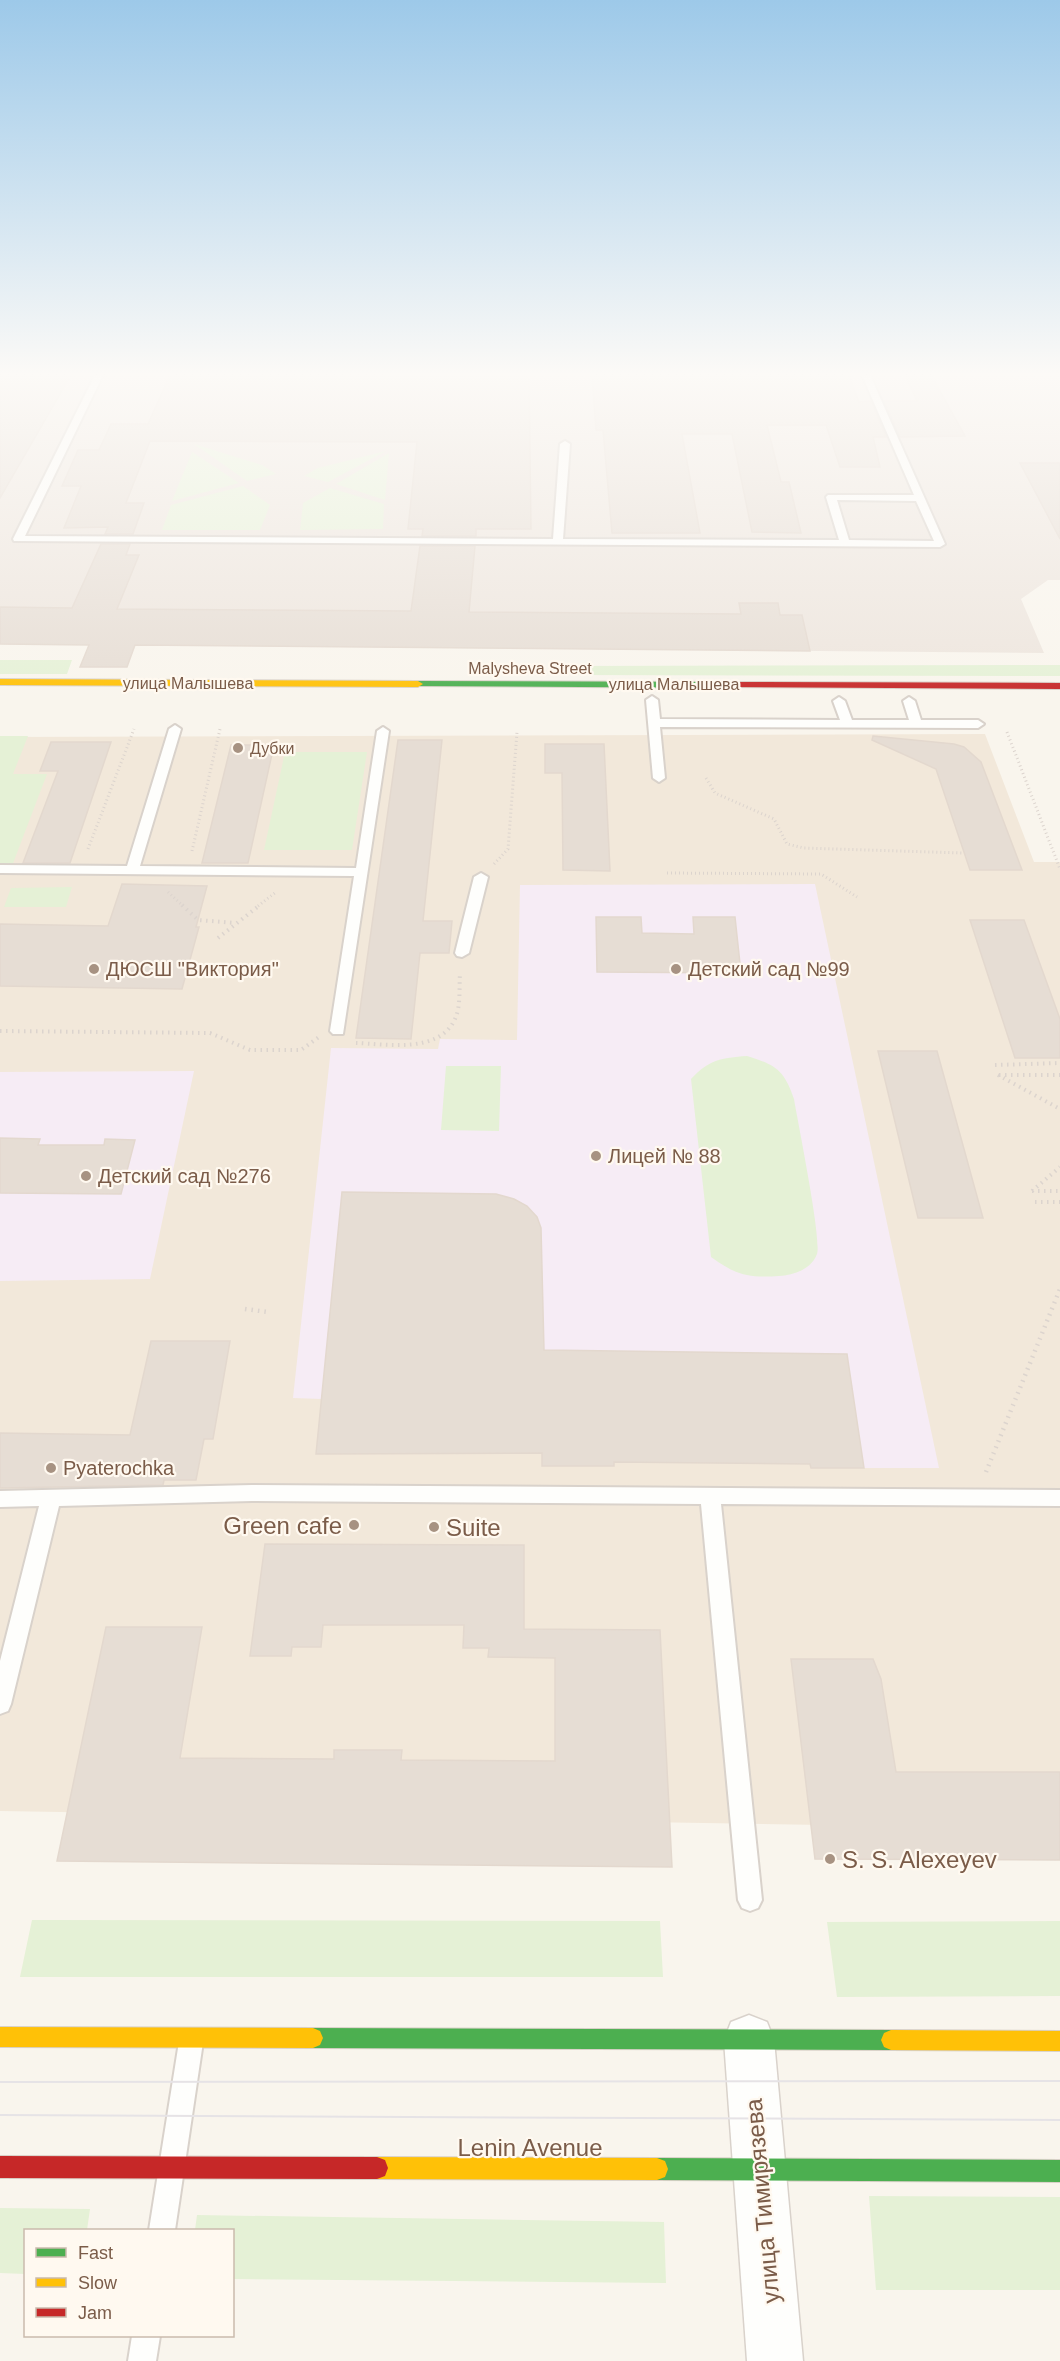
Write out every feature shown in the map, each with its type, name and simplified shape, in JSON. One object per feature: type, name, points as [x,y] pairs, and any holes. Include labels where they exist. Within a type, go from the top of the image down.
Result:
[{"type":"main road","name":"Malysheva Street","points":[[0,682],[1060,686]]},
{"type":"main road","points":[[0,2037],[1060,2041]]},
{"type":"main road","name":"Lenin Avenue","points":[[0,2166],[1060,2171]]},
{"type":"street","name":"улица Тимирязева","points":[[749,2040],[775,2361]]},
{"type":"lane","points":[[45,485],[18,539],[940,544],[914,485]]},
{"type":"lane","points":[[558,542],[562,485]]},
{"type":"lane","points":[[845,543],[831,497],[920,498]]},
{"type":"lane","points":[[652,700],[659,778]]},
{"type":"lane","points":[[839,701],[847,723]]},
{"type":"lane","points":[[909,701],[916,724]]},
{"type":"lane","points":[[653,723],[978,724]]},
{"type":"lane","points":[[132,870],[175,729]]},
{"type":"lane","points":[[338,1031],[383,730]]},
{"type":"lane","points":[[0,869],[361,872]]},
{"type":"lane","points":[[462,952],[481,877]]},
{"type":"lane","points":[[0,1499],[51,1500],[252,1493],[1053,1498]]},
{"type":"lane","points":[[710,1496],[750,1900]]},
{"type":"lane","points":[[0,1704],[51,1500]]},
{"type":"lane","points":[[162,2229],[191,2038]]},
{"type":"lane","points":[[142,2361],[146,2337]]},
{"type":"path","points":[[80,870],[134,729]]},
{"type":"path","points":[[481,877],[508,849],[517,732]]},
{"type":"path","points":[[1007,732],[1060,869]]},
{"type":"path","points":[[706,778],[715,793],[774,819],[787,844],[804,848],[964,853]]},
{"type":"path","points":[[668,884],[821,874],[857,897]]},
{"type":"path","points":[[162,889],[170,893],[198,920],[236,923]]},
{"type":"path","points":[[0,1031],[210,1033],[250,1050],[301,1050],[316,1038],[338,1031],[349,1043],[415,1044],[428,1042],[439,1036],[455,1020],[462,952]]},
{"type":"path","points":[[995,1065],[1060,1063]]},
{"type":"path","points":[[1060,1075],[998,1075],[1060,1108]]},
{"type":"path","points":[[1060,1167],[1032,1191],[1060,1191]]},
{"type":"path","points":[[1035,1202],[1060,1202]]},
{"type":"path","points":[[976,1497],[1060,1289]]},
{"type":"path","points":[[244,1309],[268,1312]]},
{"type":"shaded area","points":[[0,485],[1060,485],[1060,580],[1048,580],[1021,599],[1044,653],[0,644]]},
{"type":"shaded area","points":[[985,734],[1034,862],[1060,862],[1060,1829],[0,1811],[0,737]]},
{"type":"shaded area","name":"Лицей № 88","points":[[815,884],[939,1468],[811,1468],[810,1464],[614,1462],[614,1466],[542,1466],[542,1454],[316,1454],[322,1399],[293,1398],[331,1048],[438,1049],[440,1039],[517,1040],[520,885]]},
{"type":"shaded area","name":"Детский сад №276","points":[[194,1071],[150,1279],[0,1281],[0,1072]]},
{"type":"green space","points":[[178,485],[231,485],[172,501]]},
{"type":"green space","points":[[340,485],[386,485],[385,500]]},
{"type":"green space","points":[[243,486],[270,505],[260,530],[162,530],[171,505]]},
{"type":"green space","points":[[330,488],[384,504],[383,529],[300,530],[303,503]]},
{"type":"green space","points":[[0,660],[72,660],[67,674],[0,674]]},
{"type":"green space","points":[[1060,665],[1060,676],[573,675],[573,666]]},
{"type":"green space","points":[[0,736],[28,736],[13,774],[47,774],[12,866],[0,866]]},
{"type":"green space","points":[[285,752],[367,752],[352,850],[264,850]]},
{"type":"green space","points":[[72,887],[66,907],[4,907],[11,888]]},
{"type":"green space","points":[[747,1056],[765,1062],[778,1070],[787,1081],[794,1099],[818,1244],[814,1259],[806,1268],[796,1273],[750,1276],[728,1268],[711,1257],[691,1079],[710,1063]]},
{"type":"green space","points":[[446,1066],[501,1066],[499,1131],[441,1130]]},
{"type":"green space","points":[[32,1920],[660,1921],[663,1977],[20,1977]]},
{"type":"green space","points":[[1060,1921],[1060,1996],[837,1997],[827,1922]]},
{"type":"green space","points":[[869,2196],[1060,2197],[1060,2290],[876,2290]]},
{"type":"green space","points":[[0,2208],[90,2209],[87,2229],[24,2229],[24,2274],[0,2273]]},
{"type":"green space","points":[[197,2215],[664,2222],[666,2283],[234,2279],[234,2229],[195,2229]]},
{"type":"building","points":[[0,485],[7,485],[0,498]]},
{"type":"building","points":[[133,485],[126,503],[144,503],[133,534],[105,534],[108,527],[64,528],[81,486],[62,486]]},
{"type":"building","points":[[413,485],[530,485],[531,529],[476,529],[476,536],[422,536],[423,529],[408,529]]},
{"type":"building","points":[[608,485],[691,485],[700,533],[612,533]]},
{"type":"building","points":[[742,485],[790,485],[801,533],[752,532]]},
{"type":"building","points":[[1032,485],[1060,485],[1060,539]]},
{"type":"building","points":[[101,544],[130,544],[126,555],[139,555],[117,609],[411,611],[420,546],[475,546],[469,612],[741,614],[739,603],[778,603],[780,615],[802,615],[810,651],[135,645],[127,667],[80,667],[89,645],[0,644],[0,607],[72,608]]},
{"type":"building","points":[[873,736],[954,744],[964,747],[981,762],[1022,870],[970,870],[936,769],[872,740]]},
{"type":"building","points":[[398,740],[442,740],[423,921],[452,921],[449,953],[420,953],[411,1039],[356,1038]]},
{"type":"building","points":[[51,742],[111,742],[70,863],[23,863],[58,771],[40,771]]},
{"type":"building","points":[[545,744],[604,744],[610,871],[563,870],[562,773],[545,773]]},
{"type":"building","points":[[231,745],[274,745],[248,863],[202,863]]},
{"type":"building","name":"ДЮСШ \"Виктория\"","points":[[122,884],[207,886],[196,927],[199,927],[182,989],[0,986],[0,924],[108,926]]},
{"type":"building","points":[[596,917],[641,917],[642,933],[694,934],[693,917],[735,917],[741,973],[597,972]]},
{"type":"building","points":[[970,920],[1024,920],[1060,1019],[1060,1058],[1015,1058]]},
{"type":"building","points":[[878,1051],[937,1051],[983,1218],[918,1218]]},
{"type":"building","points":[[0,1138],[40,1139],[38,1145],[104,1145],[105,1139],[135,1140],[121,1194],[0,1193]]},
{"type":"building","points":[[342,1192],[496,1194],[514,1199],[527,1206],[537,1217],[541,1228],[544,1350],[847,1354],[864,1468],[811,1468],[810,1464],[614,1462],[614,1466],[542,1466],[542,1453],[316,1454]]},
{"type":"building","points":[[151,1341],[230,1341],[213,1439],[204,1439],[196,1480],[164,1480],[163,1485],[0,1488],[0,1433],[130,1435]]},
{"type":"building","points":[[265,1544],[524,1545],[524,1629],[660,1630],[672,1867],[57,1861],[106,1627],[202,1627],[180,1758],[334,1759],[334,1750],[402,1750],[401,1760],[555,1761],[555,1658],[488,1657],[489,1648],[463,1648],[464,1625],[323,1625],[321,1647],[292,1647],[291,1656],[250,1656]]},
{"type":"building","points":[[791,1659],[873,1659],[881,1679],[896,1772],[1060,1772],[1060,1860],[815,1859]]},
{"type":"tram line","points":[[0,2082],[1060,2081]]},
{"type":"tram line","points":[[0,2115],[1060,2120]]},
{"type":"traffic: fast","points":[[418,684],[730,685]]},
{"type":"traffic: fast","points":[[313,2038],[891,2040]]},
{"type":"traffic: fast","points":[[657,2169],[1060,2171]]},
{"type":"traffic: slow","points":[[0,682],[418,684]]},
{"type":"traffic: slow","points":[[0,2037],[313,2038]]},
{"type":"traffic: slow","points":[[891,2040],[1060,2041]]},
{"type":"traffic: slow","points":[[377,2168],[657,2169]]},
{"type":"traffic: jam","points":[[730,685],[1060,686]]},
{"type":"traffic: jam","points":[[0,2167],[377,2168]]},
{"type":"place","name":"Дубки","points":[[238,748]]},
{"type":"place","name":"ДЮСШ \"Виктория\"","points":[[94,969]]},
{"type":"place","name":"Детский сад №99","points":[[676,969]]},
{"type":"place","name":"Лицей № 88","points":[[596,1156]]},
{"type":"place","name":"Детский сад №276","points":[[86,1176]]},
{"type":"place","name":"Pyaterochka","points":[[51,1468]]},
{"type":"place","name":"Green cafe","points":[[354,1525]]},
{"type":"place","name":"Suite","points":[[434,1527]]},
{"type":"place","name":"S. S. Alexeyev","points":[[830,1859]]}]
